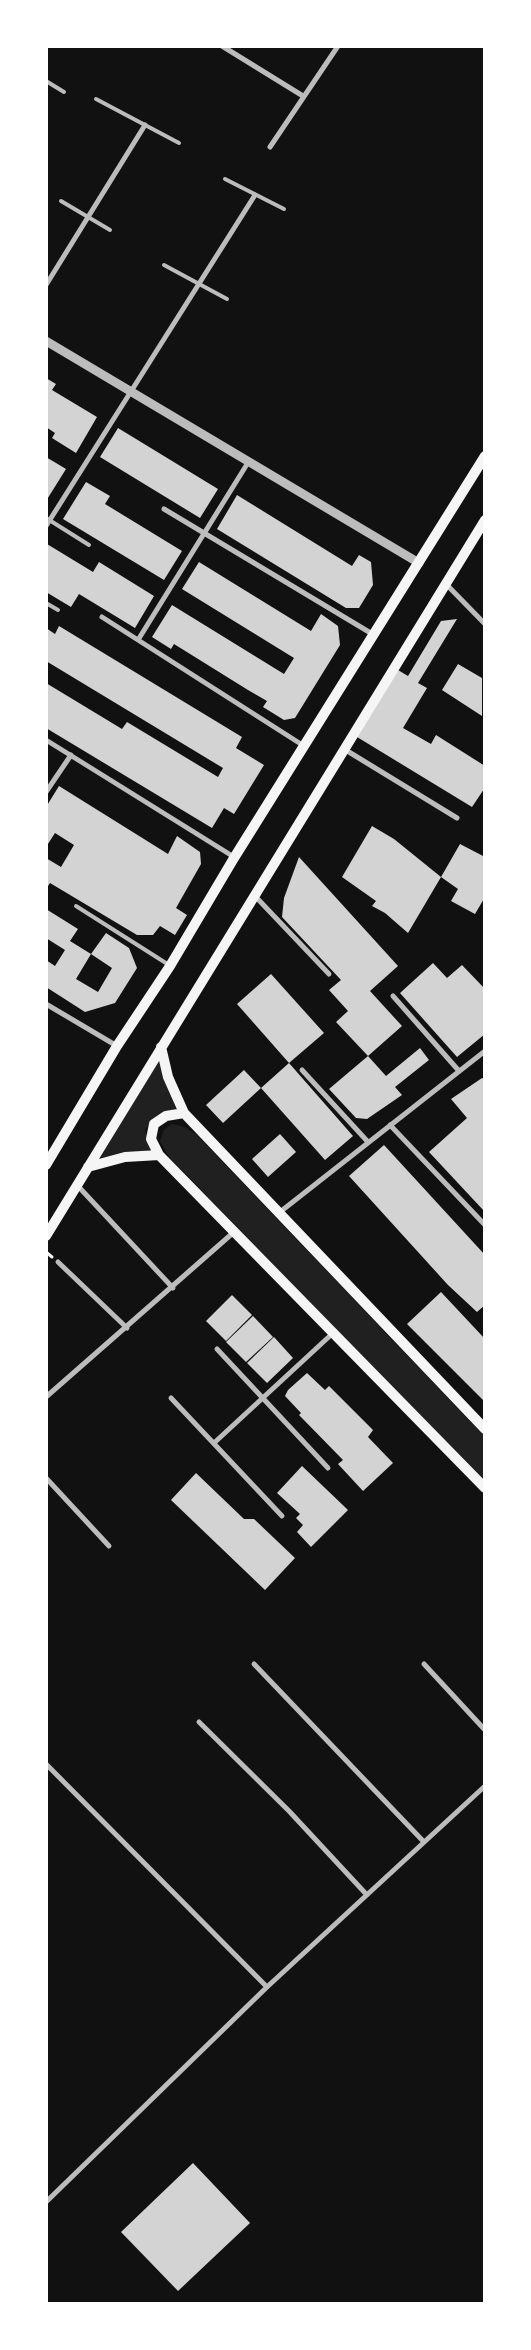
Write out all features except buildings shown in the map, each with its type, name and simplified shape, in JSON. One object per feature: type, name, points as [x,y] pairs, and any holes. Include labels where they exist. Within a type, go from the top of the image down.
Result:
[{"type":"main road","points":[[46,1165],[117,1046],[170,966],[234,858],[419,562],[480,472],[485,456]]},
{"type":"main road","points":[[46,1236],[485,520]]},
{"type":"main road","points":[[161,1046],[168,1076],[184,1113],[485,1428]]},
{"type":"main road","points":[[184,1113],[166,1116],[154,1124],[151,1139],[159,1155],[485,1488]]},
{"type":"main road","points":[[88,1166],[125,1157],[159,1155]]},
{"type":"street","points":[[222,46],[303,96]]},
{"type":"street","points":[[270,146],[338,46]]},
{"type":"street","points":[[46,285],[145,125]]},
{"type":"street","points":[[46,526],[48,519],[255,195]]},
{"type":"street","points":[[46,341],[419,562]]},
{"type":"street","points":[[138,640],[205,534],[248,461]]},
{"type":"street","points":[[164,509],[374,636]]},
{"type":"street","points":[[445,583],[485,624]]},
{"type":"street","points":[[102,617],[304,746]]},
{"type":"street","points":[[46,740],[234,858]]},
{"type":"street","points":[[344,749],[457,818]]},
{"type":"street","points":[[46,792],[71,756]]},
{"type":"street","points":[[254,895],[329,974]]},
{"type":"street","points":[[393,996],[459,1071]]},
{"type":"street","points":[[46,1004],[117,1046]]},
{"type":"street","points":[[280,1212],[485,1051]]},
{"type":"street","points":[[302,1070],[368,1142]]},
{"type":"street","points":[[390,1125],[485,1225]]},
{"type":"street","points":[[77,1185],[172,1288]]},
{"type":"street","points":[[46,1397],[127,1328],[234,1232]]},
{"type":"street","points":[[58,1262],[127,1328]]},
{"type":"street","points":[[214,1443],[333,1333]]},
{"type":"street","points":[[217,1349],[328,1468]]},
{"type":"street","points":[[171,1398],[282,1516]]},
{"type":"street","points":[[46,1478],[109,1546]]},
{"type":"street","points":[[254,1664],[424,1842]]},
{"type":"street","points":[[424,1664],[485,1730]]},
{"type":"street","points":[[199,1722],[289,1811],[367,1894]]},
{"type":"street","points":[[46,1764],[267,1987]]},
{"type":"street","points":[[46,2202],[267,1987],[485,1786]]},
{"type":"lane","points":[[46,82],[64,92]]},
{"type":"lane","points":[[96,99],[179,143]]},
{"type":"lane","points":[[225,179],[284,210]]},
{"type":"lane","points":[[61,201],[110,230]]},
{"type":"lane","points":[[164,265],[227,299]]},
{"type":"lane","points":[[48,519],[89,545]]},
{"type":"lane","points":[[46,603],[58,610]]},
{"type":"lane","points":[[76,906],[170,966]]},
{"type":"shaded area","points":[[159,1060],[176,1109],[153,1118],[145,1130],[151,1150],[100,1158]]},
{"type":"shaded area","points":[[172,1124],[184,1127],[196,1134],[485,1437],[485,1482],[169,1157],[160,1141],[164,1130]]}]
